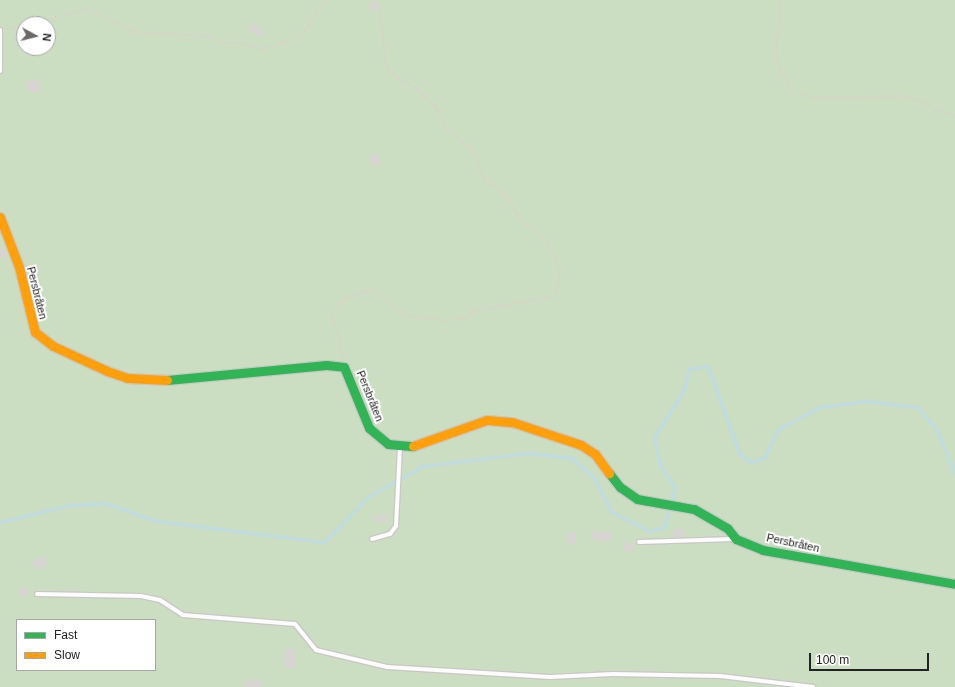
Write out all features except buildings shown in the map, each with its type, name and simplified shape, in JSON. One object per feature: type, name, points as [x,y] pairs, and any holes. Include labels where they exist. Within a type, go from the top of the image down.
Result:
[{"type":"street","name":"Persbråten","points":[[0,217],[19,267],[35,332],[41,339],[90,363],[127,378],[146,380],[326,365],[344,367],[369,428],[378,438],[400,447],[442,441],[487,420],[512,422],[581,445],[595,454],[630,495],[644,501],[694,508],[728,529],[736,539],[785,555],[955,584]]},
{"type":"lane","points":[[0,30],[0,71]]},
{"type":"lane","points":[[372,539],[390,534],[396,526],[400,447]]},
{"type":"lane","points":[[639,542],[736,539]]},
{"type":"lane","points":[[37,594],[141,596],[160,600],[183,616],[280,621],[295,624],[316,650],[387,667],[550,677],[613,674],[720,676],[813,687]]},
{"type":"path","points":[[56,17],[87,9],[136,32],[208,36],[225,43],[242,43],[263,49],[283,43],[306,29],[325,0]]},
{"type":"path","points":[[344,367],[332,312],[347,298],[371,290],[407,316],[445,321],[467,317],[478,310],[552,298],[557,293],[560,269],[546,241],[521,221],[508,198],[484,179],[470,148],[447,130],[436,108],[417,89],[392,75],[385,63],[380,8],[374,0]]},
{"type":"path","points":[[781,0],[776,57],[791,92],[815,98],[906,96],[955,117]]},
{"type":"path","points":[[0,30],[16,27]]},
{"type":"green space","points":[[0,0],[955,0],[955,687],[0,687]]},
{"type":"waterway","points":[[671,501],[675,488],[660,466],[654,438],[684,390],[689,369],[708,366],[740,454],[751,462],[764,458],[779,429],[819,407],[867,401],[918,407],[937,430],[955,473]]},
{"type":"waterway","points":[[0,522],[70,505],[105,503],[157,521],[324,542],[369,496],[423,466],[528,453],[572,458],[595,479],[612,512],[649,531],[664,527],[669,508]]},
{"type":"traffic: fast","points":[[167,380],[326,365],[344,367],[369,428],[388,444],[413,446]]},
{"type":"traffic: fast","points":[[609,473],[620,487],[637,499],[694,509],[728,529],[736,539],[763,550],[955,584]]},
{"type":"traffic: slow","points":[[0,217],[19,267],[35,332],[53,346],[107,371],[127,378],[167,380]]},
{"type":"traffic: slow","points":[[413,446],[487,420],[512,422],[581,445],[595,454],[609,473]]}]
